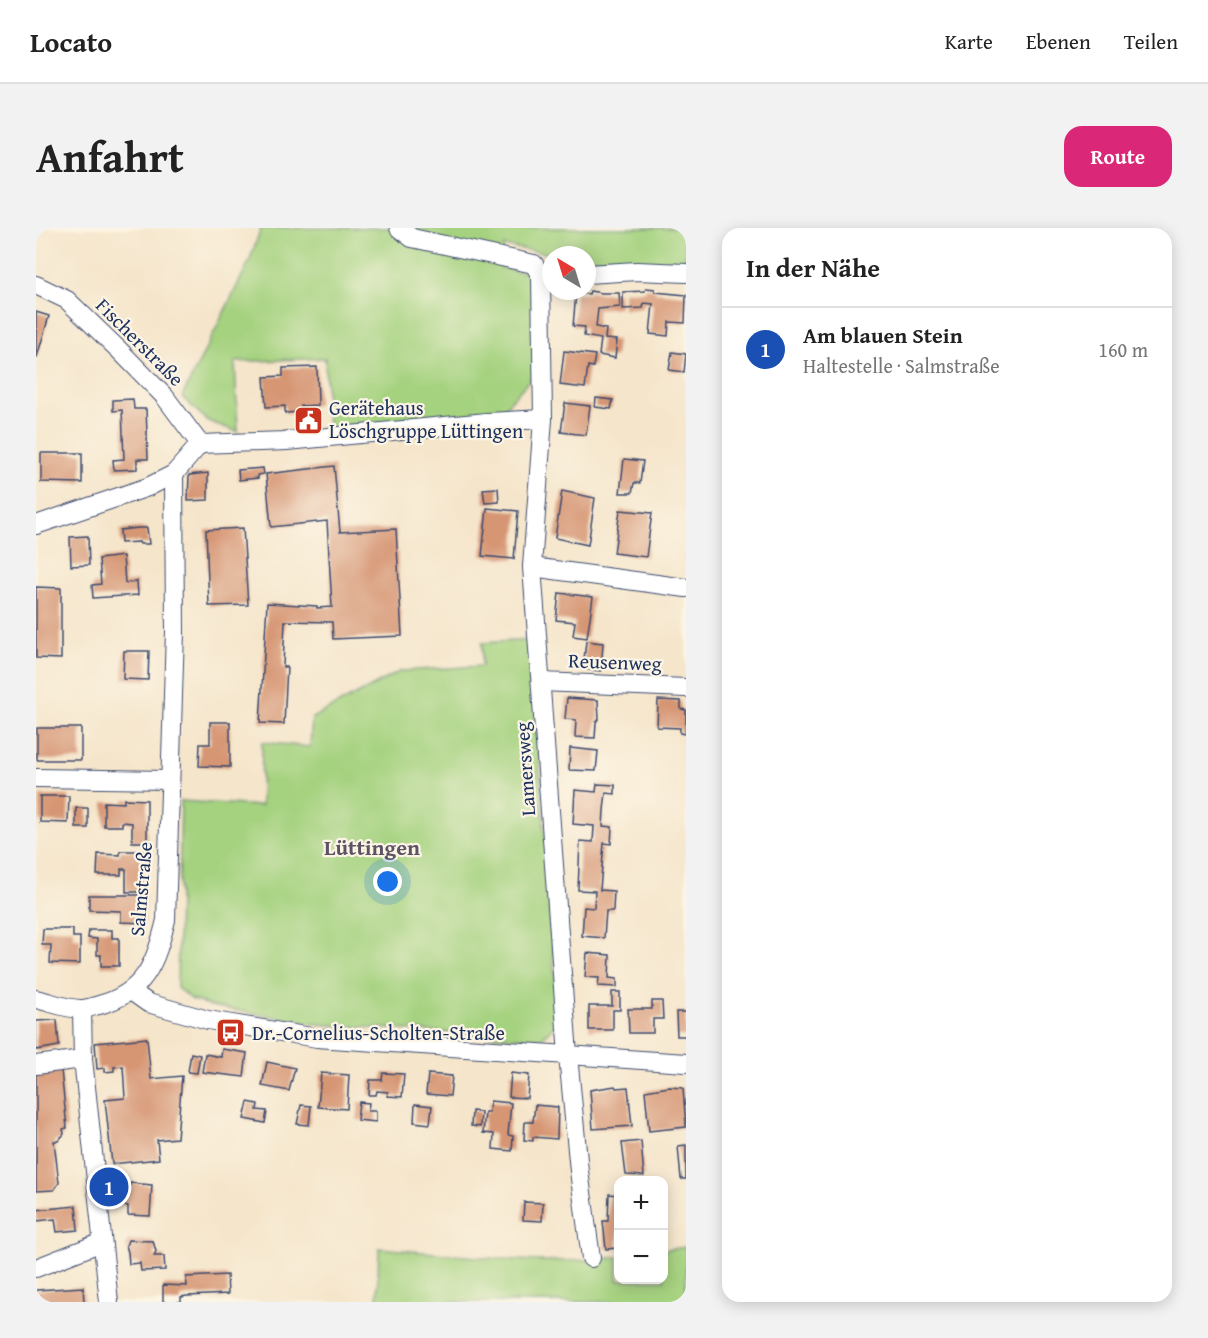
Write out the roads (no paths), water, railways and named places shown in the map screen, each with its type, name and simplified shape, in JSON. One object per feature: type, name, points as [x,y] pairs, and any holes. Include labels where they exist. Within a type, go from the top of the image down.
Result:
[{"type":"street","points":[[399,228],[412,238],[534,264],[542,272]]},
{"type":"street","points":[[596,273],[637,271],[686,273]]},
{"type":"street","name":"Fischerstraße","points":[[36,285],[67,300],[119,350],[165,397],[200,444]]},
{"type":"street","name":"Lamersweg","points":[[545,300],[543,419],[532,567],[568,1055],[579,1171],[591,1258]]},
{"type":"street","points":[[36,525],[148,487],[174,474],[200,444],[287,441],[487,422],[543,419]]},
{"type":"street","name":"Salmstraße","points":[[82,1009],[109,1002],[132,991],[149,971],[159,947],[166,920],[175,631],[174,474]]},
{"type":"street","points":[[532,567],[686,588]]},
{"type":"street","name":"Reusenweg","points":[[541,682],[686,688]]},
{"type":"street","points":[[36,778],[170,780]]},
{"type":"street","points":[[132,991],[148,1003],[208,1020],[317,1038],[686,1063]]},
{"type":"street","points":[[36,999],[82,1009],[83,1059],[109,1302]]},
{"type":"street","points":[[36,1065],[83,1059]]},
{"type":"street","points":[[36,1268],[102,1242]]},
{"type":"place","name":"Gerätehaus Löschgruppe Lüttingen","points":[[308,420]]},
{"type":"place","name":"Dr.-Cornelius-Scholten-Straße","points":[[231,1033]]},
{"type":"place","name":"Am blauen Stein","points":[[109,1187]]},
{"type":"district","name":"Lüttingen","points":[[372,847]]}]
